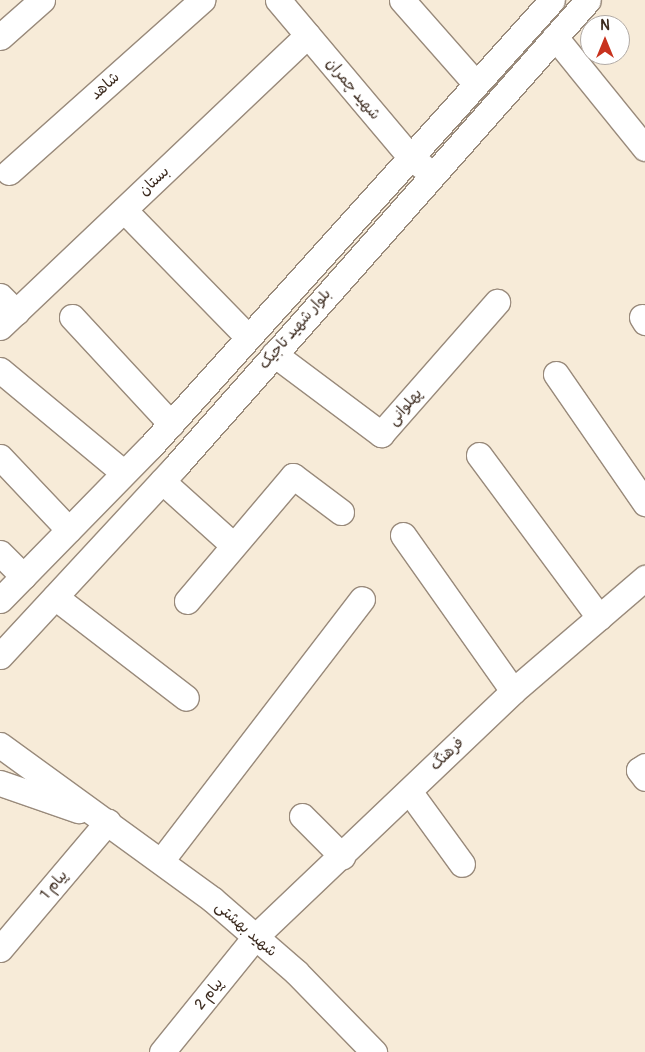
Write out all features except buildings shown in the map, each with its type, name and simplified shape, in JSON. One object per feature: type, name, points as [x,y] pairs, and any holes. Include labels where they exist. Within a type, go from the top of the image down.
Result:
[{"type":"street","points":[[0,37],[42,0]]},
{"type":"street","name":"شاهد","points":[[8,172],[202,0]]},
{"type":"street","name":"شهید چمران","points":[[278,0],[410,157],[432,174]]},
{"type":"street","points":[[402,0],[476,84]]},
{"type":"street","name":"بلوار شهید تاجیک","points":[[0,600],[170,424],[552,0]]},
{"type":"street","name":"بلوار شهید تاجیک","points":[[0,656],[162,481],[588,0]]},
{"type":"street","name":"بستان","points":[[5,312],[124,210],[308,35]]},
{"type":"street","points":[[555,37],[645,148]]},
{"type":"street","points":[[124,210],[248,337]]},
{"type":"street","name":"پهلوانی","points":[[274,354],[381,434],[497,302]]},
{"type":"street","points":[[72,317],[170,424]]},
{"type":"street","points":[[0,370],[124,473]]},
{"type":"street","points":[[556,374],[645,503]]},
{"type":"street","points":[[480,455],[600,616]]},
{"type":"street","points":[[0,457],[69,530]]},
{"type":"street","points":[[187,601],[293,476],[341,512]]},
{"type":"street","points":[[162,481],[233,545]]},
{"type":"street","points":[[403,535],[512,691]]},
{"type":"street","points":[[0,553],[23,576]]},
{"type":"street","name":"فرهنگ","points":[[256,937],[512,691],[645,578]]},
{"type":"street","points":[[54,597],[186,698]]},
{"type":"street","points":[[161,861],[362,599]]},
{"type":"street","name":"شهید بهشتی","points":[[0,744],[107,820],[256,937],[296,972],[374,1052]]},
{"type":"street","name":"شهید بهشتی","points":[[0,783],[107,820]]},
{"type":"street","points":[[409,792],[462,864]]},
{"type":"street","points":[[302,816],[342,856]]},
{"type":"street","name":"پیام 1","points":[[0,949],[107,820]]},
{"type":"street","name":"پیام 2","points":[[162,1052],[256,937]]}]
